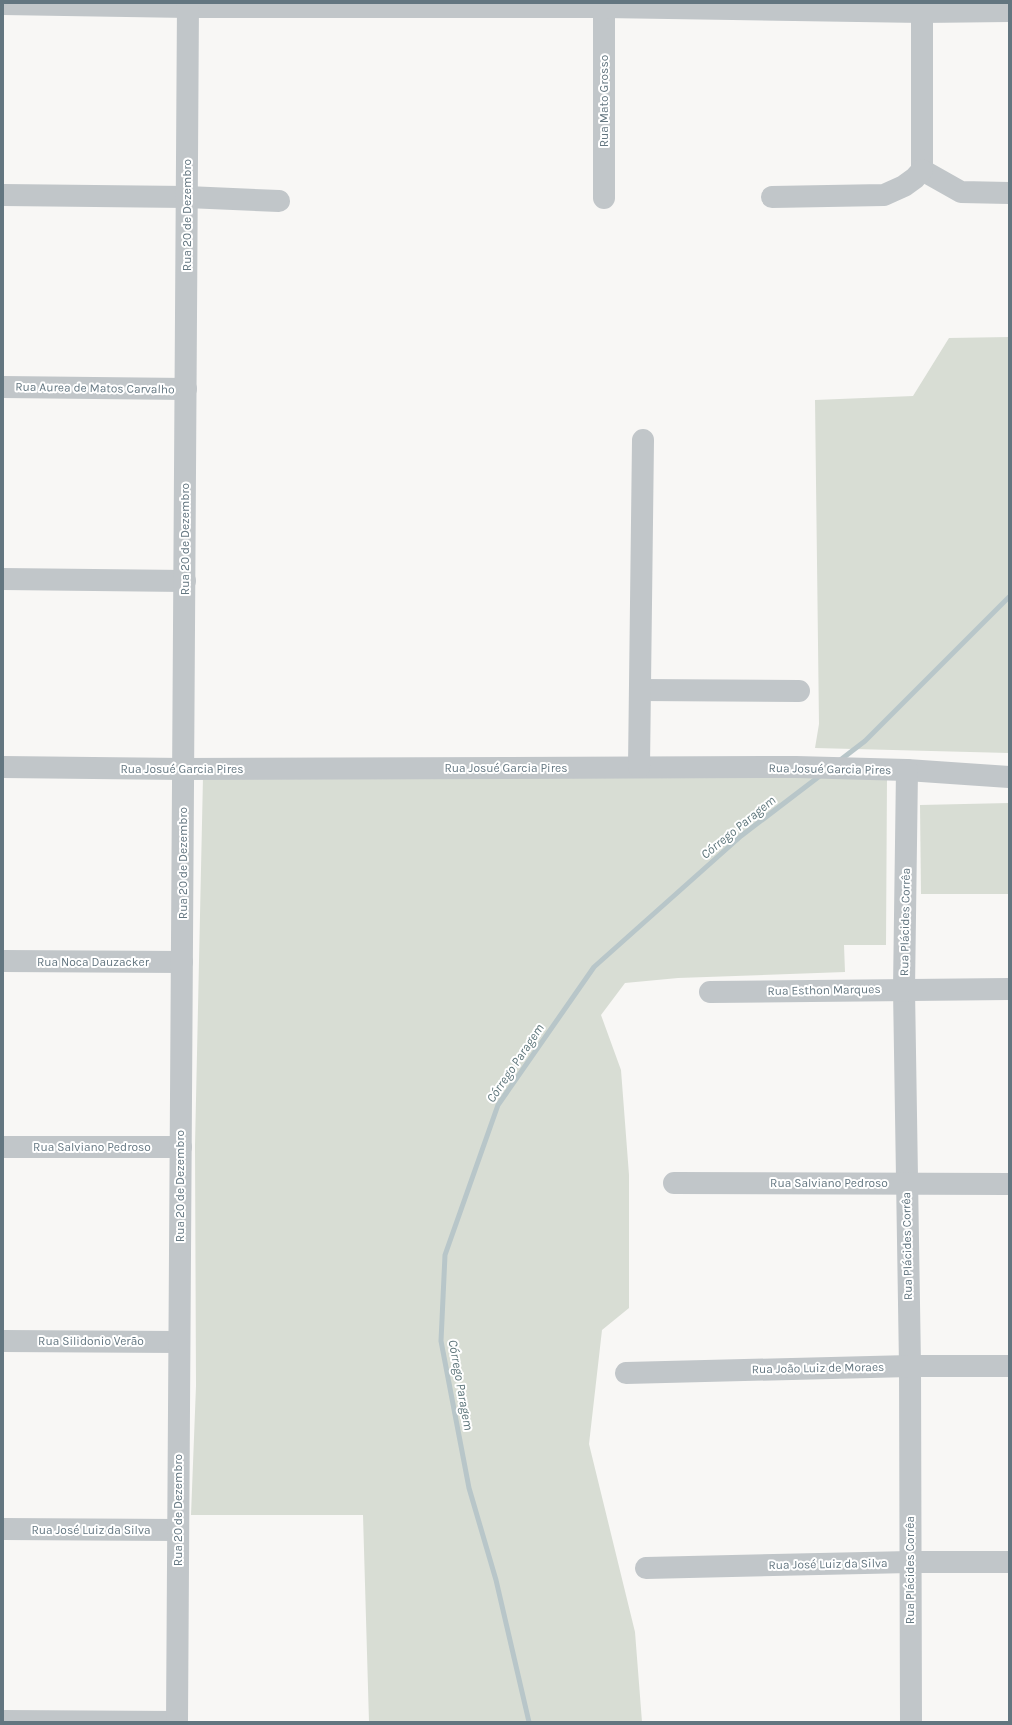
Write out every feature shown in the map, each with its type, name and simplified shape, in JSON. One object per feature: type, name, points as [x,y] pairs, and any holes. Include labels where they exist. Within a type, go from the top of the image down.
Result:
[{"type":"street","points":[[3,4],[604,5],[1009,10]]},
{"type":"street","name":"Rua 20 de Dezembro","points":[[177,1722],[188,5]]},
{"type":"street","name":"Rua Mato Grosso","points":[[604,5],[604,198]]},
{"type":"street","points":[[772,197],[884,196],[904,186],[915,178],[922,170],[922,8]]},
{"type":"street","points":[[922,170],[961,192],[1009,193]]},
{"type":"street","points":[[3,195],[187,197],[279,200]]},
{"type":"street","name":"Rua Aurea de Matos Carvalho","points":[[3,387],[186,389]]},
{"type":"street","points":[[639,767],[643,440]]},
{"type":"street","points":[[3,579],[185,581]]},
{"type":"street","points":[[640,690],[799,692]]},
{"type":"street","name":"Rua Josué Garcia Pires","points":[[3,767],[183,769],[796,767],[907,770],[1009,777]]},
{"type":"street","name":"Rua Plácides Corrêa","points":[[907,770],[904,989],[910,1366],[911,1722]]},
{"type":"street","name":"Rua Noca Dauzacker","points":[[3,961],[182,962]]},
{"type":"street","name":"Rua Esthon Marques","points":[[710,992],[1009,988]]},
{"type":"street","name":"Rua Salviano Pedroso","points":[[3,1147],[181,1147]]},
{"type":"street","name":"Rua Salviano Pedroso","points":[[674,1183],[1009,1184]]},
{"type":"street","name":"Rua Silidonio Verão","points":[[3,1341],[180,1342]]},
{"type":"street","name":"Rua João Luiz de Moraes","points":[[626,1373],[910,1366],[1009,1366]]},
{"type":"street","name":"Rua José Luiz da Silva","points":[[3,1529],[178,1530]]},
{"type":"street","name":"Rua José Luiz da Silva","points":[[646,1568],[910,1562],[1009,1562]]},
{"type":"street","points":[[3,1721],[177,1722]]},
{"type":"shaded area","points":[[1009,337],[1009,753],[815,748],[819,724],[815,400],[913,396],[949,338]]},
{"type":"shaded area","points":[[203,777],[887,777],[886,945],[844,945],[845,972],[678,978],[625,983],[601,1015],[621,1070],[629,1175],[629,1308],[602,1330],[589,1444],[635,1632],[642,1722],[369,1722],[363,1515],[191,1515],[196,1386],[195,1146]]},
{"type":"shaded area","points":[[1009,803],[1009,894],[921,894],[920,805]]},
{"type":"waterway","name":"Córrego Paragem","points":[[839,761],[865,741],[1009,597]]},
{"type":"waterway","name":"Córrego Paragem","points":[[529,1722],[496,1580],[469,1488],[441,1341],[445,1255],[498,1105],[594,967],[741,836],[821,775]]}]
